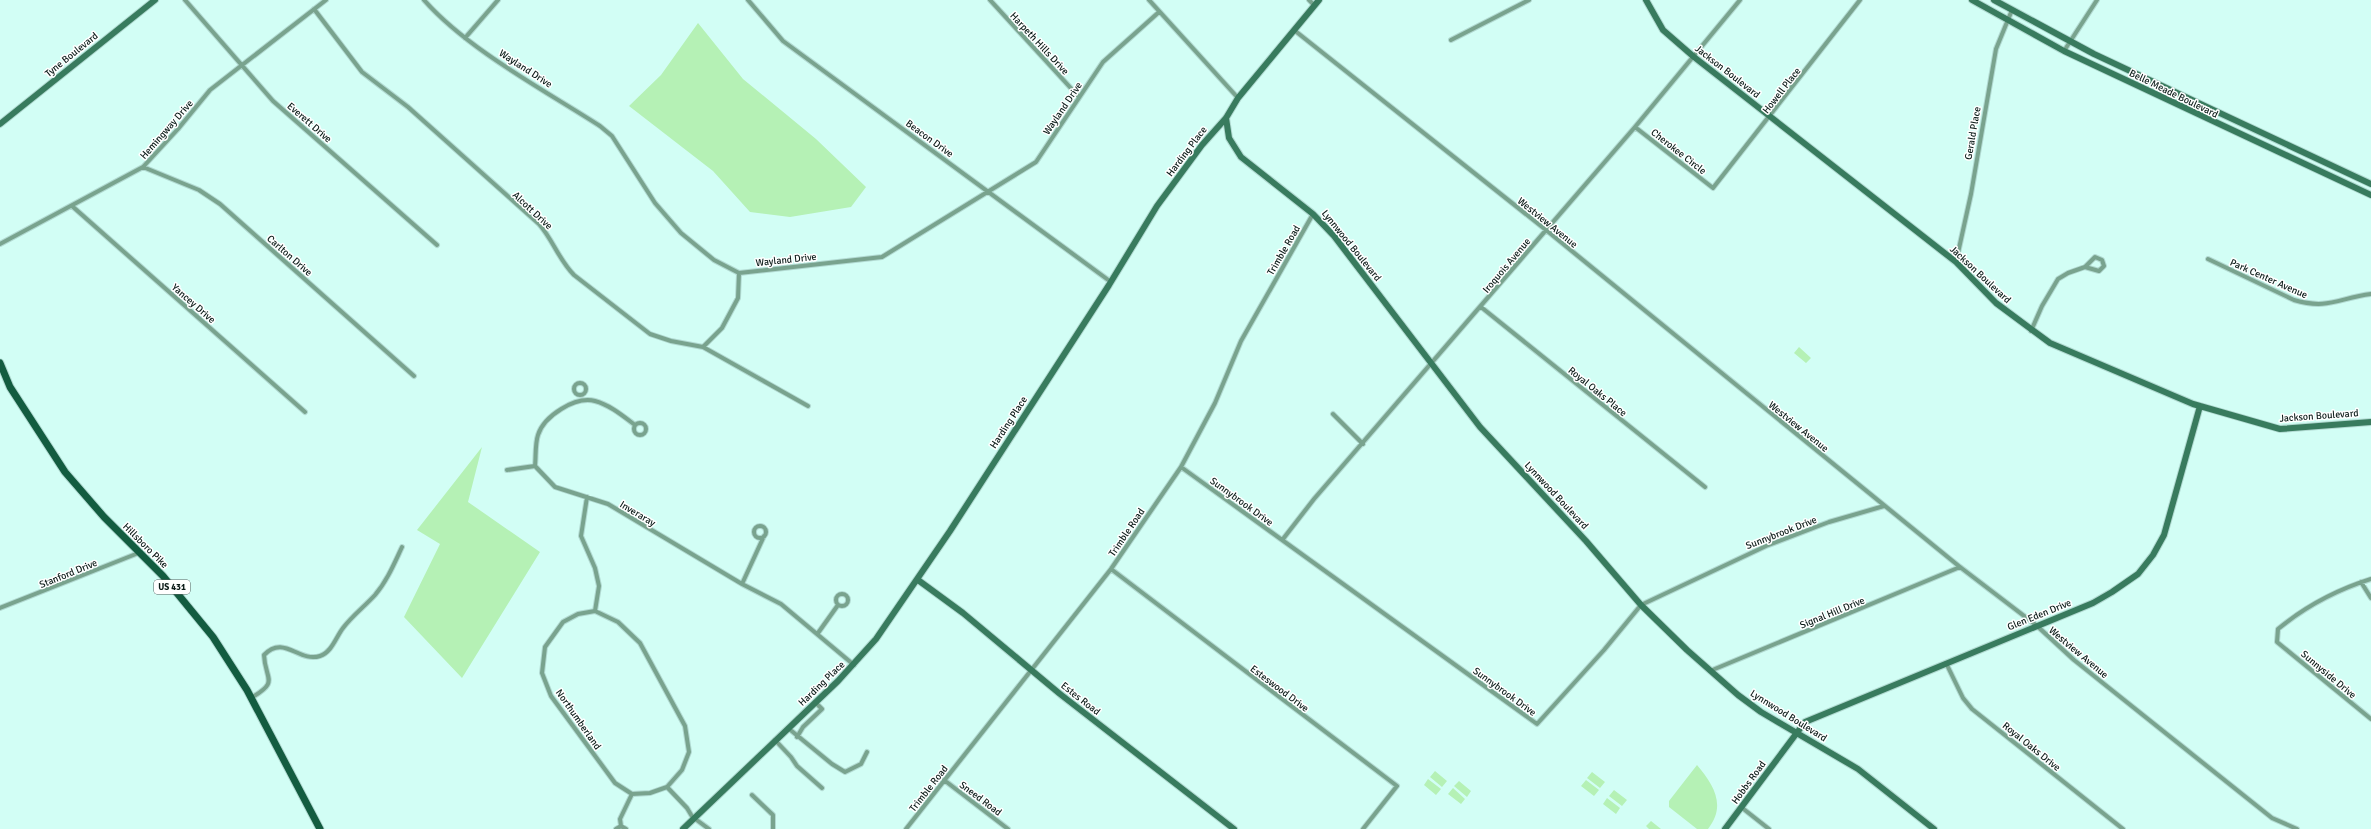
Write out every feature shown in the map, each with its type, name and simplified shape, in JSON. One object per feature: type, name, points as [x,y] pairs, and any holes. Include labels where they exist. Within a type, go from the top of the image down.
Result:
[{"type":"main road","name":"Hillsboro Pike","points":[[0,363],[10,387],[65,472],[104,517],[141,552],[213,637],[251,698],[320,829]]},
{"type":"street","name":"Tyne Boulevard","points":[[0,124],[155,0]]},
{"type":"street","name":"Everett Drive","points":[[185,0],[273,101],[437,245]]},
{"type":"street","name":"Hemingway Drive","points":[[0,244],[143,167],[178,129],[210,90],[326,0]]},
{"type":"street","name":"Wayland Drive","points":[[424,0],[440,18],[465,38],[600,126],[612,136],[655,203],[681,233],[714,260],[739,273],[882,257],[1036,162],[1103,62],[1159,12]]},
{"type":"street","points":[[465,38],[498,0]]},
{"type":"street","name":"Beacon Drive","points":[[748,0],[783,41],[1111,282]]},
{"type":"street","name":"Harpeth Hills Drive","points":[[990,0],[1079,97]]},
{"type":"street","points":[[1149,0],[1238,98]]},
{"type":"street","points":[[1309,0],[1314,5]]},
{"type":"street","name":"Harding Place","points":[[683,829],[775,739],[854,665],[884,628],[918,580],[1111,282],[1157,206],[1202,145],[1226,118],[1238,98],[1319,0]]},
{"type":"street","points":[[1451,40],[1529,0]]},
{"type":"street","name":"Jackson Boulevard","points":[[1646,0],[1663,30],[1694,57],[1956,262],[1996,303],[2031,331],[2076,356],[2200,406],[2280,429],[2371,422]]},
{"type":"street","name":"Iroquois Avenue","points":[[1283,540],[1363,444],[1635,127],[1740,0]]},
{"type":"street","name":"Howell Place","points":[[1713,188],[1860,0]]},
{"type":"street","name":"Belle Meade Boulevard","points":[[1972,0],[2064,51],[2188,111],[2339,179],[2371,196]]},
{"type":"street","name":"Belle Meade Boulevard","points":[[1994,0],[2070,42],[2371,184]]},
{"type":"street","points":[[2064,51],[2097,0]]},
{"type":"street","name":"Alcott Drive","points":[[314,9],[362,72],[408,108],[539,224],[549,235],[563,264],[574,275],[650,334],[671,341],[703,347],[808,406]]},
{"type":"street","name":"Gerald Place","points":[[1956,262],[1971,194],[1989,79],[1997,44],[2012,10]]},
{"type":"street","name":"Westview Avenue","points":[[1294,30],[1546,230],[1884,506],[2036,625],[2074,660],[2272,818],[2297,829]]},
{"type":"street","points":[[2161,98],[2165,88]]},
{"type":"street","points":[[2188,111],[2193,101]]},
{"type":"street","name":"Lynnwood Boulevard","points":[[1226,118],[1229,138],[1241,158],[1313,214],[1334,236],[1481,428],[1586,541],[1641,605],[1709,671],[1759,710],[1858,769],[1934,829]]},
{"type":"street","name":"Cherokee Circle","points":[[1635,127],[1713,188]]},
{"type":"street","name":"Carlton Drive","points":[[143,167],[199,190],[220,204],[414,376]]},
{"type":"street","name":"Yancey Drive","points":[[72,206],[305,412]]},
{"type":"street","name":"Trimble Road","points":[[906,829],[1111,569],[1181,467],[1215,403],[1241,341],[1313,214]]},
{"type":"street","points":[[2031,331],[2042,306],[2058,279],[2068,273],[2085,267],[2095,257],[2102,260],[2104,266],[2099,271],[2085,267]]},
{"type":"street","name":"Park Center Avenue","points":[[2208,259],[2294,300],[2308,304],[2328,304],[2371,294]]},
{"type":"street","points":[[703,347],[722,328],[738,298],[739,273]]},
{"type":"street","name":"Royal Oaks Place","points":[[1481,307],[1705,487]]},
{"type":"street","points":[[581,394],[582,402]]},
{"type":"street","points":[[507,470],[535,466],[538,434],[552,414],[564,407],[582,402],[594,401],[605,405],[635,425]]},
{"type":"street","name":"Glen Eden Drive","points":[[1786,746],[1805,722],[2036,625],[2093,603],[2138,574],[2153,555],[2164,535],[2200,406]]},
{"type":"street","points":[[1333,414],[1363,444]]},
{"type":"street","name":"Inveraray","points":[[535,466],[555,487],[608,504],[742,584],[782,604],[854,665]]},
{"type":"street","name":"Sunnybrook Drive","points":[[1181,467],[1537,724],[1604,650],[1641,605],[1766,546],[1829,522],[1884,506]]},
{"type":"street","points":[[587,497],[581,536],[595,568],[599,586],[595,611],[618,622],[640,642],[685,726],[689,752],[682,770],[667,787],[650,793],[632,794],[620,819],[621,826]]},
{"type":"street","points":[[742,584],[764,536]]},
{"type":"street","points":[[251,698],[265,690],[269,682],[270,676],[264,664],[264,655],[275,646],[312,656],[320,656],[327,652],[344,627],[385,582],[402,547]]},
{"type":"street","name":"Stanford Drive","points":[[0,608],[141,552]]},
{"type":"street","name":"Signal Hill Drive","points":[[1709,671],[1960,567]]},
{"type":"street","name":"Esteswood Drive","points":[[1111,569],[1397,786],[1362,829]]},
{"type":"street","points":[[2371,579],[2361,582],[2371,598]]},
{"type":"street","name":"Estes Road","points":[[918,580],[963,613],[1030,670],[1234,829]]},
{"type":"street","name":"Sunnyside Drive","points":[[2361,582],[2325,597],[2295,615],[2278,629],[2277,642],[2371,719]]},
{"type":"street","points":[[818,633],[838,605]]},
{"type":"street","name":"Northumberland","points":[[595,611],[578,614],[563,622],[545,647],[542,673],[551,696],[615,783],[632,794]]},
{"type":"street","name":"Royal Oaks Drive","points":[[1946,663],[1963,698],[1972,709],[2123,829]]},
{"type":"street","points":[[797,737],[803,727],[822,709],[815,702]]},
{"type":"street","points":[[788,728],[797,737],[845,772],[861,764],[867,752]]},
{"type":"street","points":[[775,739],[792,757],[797,766],[822,788]]},
{"type":"street","name":"Hobbs Road","points":[[1725,829],[1786,746]]},
{"type":"street","name":"Sneed Road","points":[[944,780],[1008,829]]},
{"type":"street","points":[[667,787],[687,808],[693,818],[709,829]]},
{"type":"street","points":[[752,795],[773,815],[773,829]]},
{"type":"street","points":[[1741,807],[1769,829]]},
{"type":"street","points":[[616,829],[621,826]]},
{"type":"street","points":[[621,826],[626,829]]},
{"type":"green space","points":[[698,23],[743,79],[816,139],[866,187],[851,207],[790,217],[750,212],[713,171],[629,106],[661,75]]},
{"type":"green space","points":[[1799,347],[1811,358],[1806,363],[1794,353]]},
{"type":"green space","points":[[482,447],[468,502],[540,552],[462,678],[404,617],[440,544],[417,530]]},
{"type":"green space","points":[[1697,765],[1713,787],[1716,795],[1717,812],[1708,829],[1697,829],[1669,807],[1669,801]]},
{"type":"green space","points":[[1435,771],[1447,781],[1442,787],[1430,777]]},
{"type":"green space","points":[[1592,772],[1605,782],[1600,788],[1587,778]]},
{"type":"green space","points":[[1428,779],[1441,789],[1436,795],[1424,785]]},
{"type":"green space","points":[[1586,780],[1599,790],[1594,796],[1581,786]]},
{"type":"green space","points":[[1459,781],[1471,791],[1467,797],[1454,786]]},
{"type":"green space","points":[[1453,788],[1465,799],[1461,804],[1448,794]]},
{"type":"green space","points":[[1614,790],[1627,800],[1622,806],[1609,796]]},
{"type":"green space","points":[[1607,798],[1620,808],[1616,814],[1603,804]]},
{"type":"green space","points":[[1651,821],[1661,829],[1649,829],[1646,826]]}]
